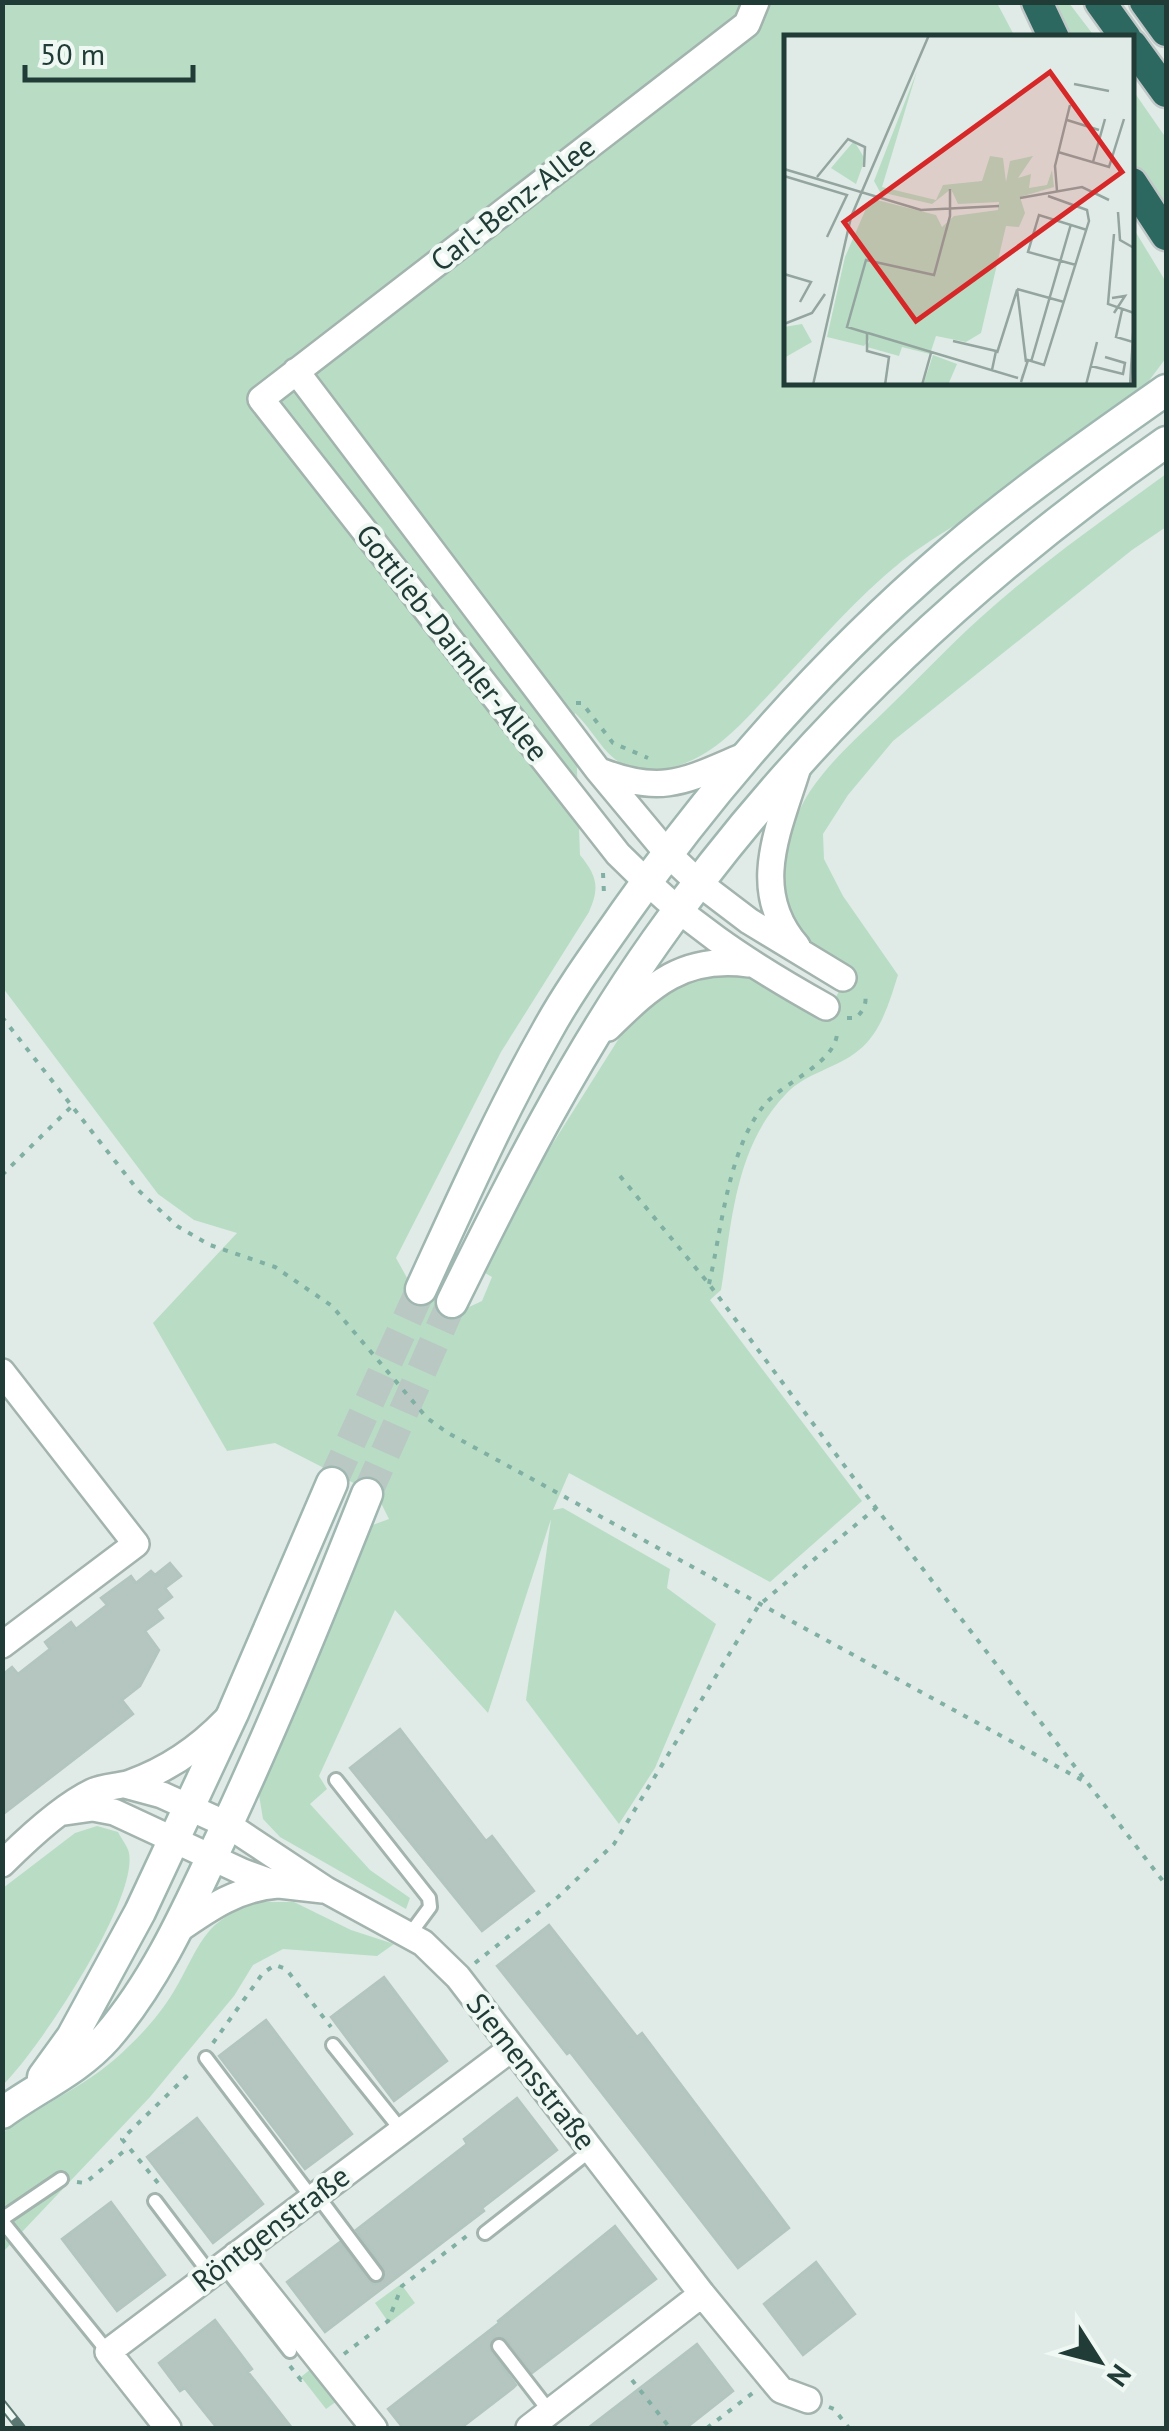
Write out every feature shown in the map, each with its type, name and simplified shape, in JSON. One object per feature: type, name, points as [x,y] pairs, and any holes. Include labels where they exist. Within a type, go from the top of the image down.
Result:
[{"type":"highway","points":[[1038,2],[1053,35]]},
{"type":"highway","points":[[1100,2],[1124,35]]},
{"type":"highway","points":[[1145,2],[1166,31]]},
{"type":"highway","points":[[1134,48],[1166,92]]},
{"type":"highway","points":[[1134,186],[1166,234]]},
{"type":"main road","points":[[421,1289],[505,1108],[548,1028],[646,882],[746,754],[834,661],[950,552],[1034,485],[1166,390]]},
{"type":"main road","points":[[452,1302],[511,1182],[586,1049],[699,883],[800,762],[870,687],[997,570],[1166,442]]},
{"type":"main road","points":[[29,2093],[72,2037],[140,1912],[233,1714],[332,1482]]},
{"type":"main road","points":[[2,2112],[76,2066],[107,2037],[152,1974],[228,1825],[301,1659],[367,1494]]},
{"type":"street","name":"Carl-Benz-Allee","points":[[261,399],[747,24],[756,2]]},
{"type":"street","name":"Gottlieb-Daimler-Allee","points":[[296,371],[598,770],[668,854],[749,921],[843,978]]},
{"type":"street","name":"Gottlieb-Daimler-Allee","points":[[261,399],[601,833],[646,882],[677,911],[749,964],[826,1007]]},
{"type":"street","points":[[598,770],[632,784],[674,784],[746,754]]},
{"type":"street","points":[[800,762],[776,837],[768,877],[785,932],[807,957]]},
{"type":"street","points":[[586,1049],[646,992],[677,971],[708,962],[749,964]]},
{"type":"street","points":[[2,1372],[136,1544],[2,1645]]},
{"type":"street","points":[[2,1864],[91,1792],[125,1784],[179,1759],[233,1714]]},
{"type":"street","name":"Siemensstraße","points":[[125,1784],[228,1825],[326,1890],[410,1934],[458,1977],[771,2378],[781,2390],[808,2400]]},
{"type":"street","name":"Siemensstraße","points":[[65,1812],[93,1808],[114,1812],[279,1885]]},
{"type":"street","name":"Siemensstraße","points":[[175,1932],[255,1887],[279,1885],[326,1890]]},
{"type":"street","name":"Röntgenstraße","points":[[108,2352],[512,2048]]},
{"type":"street","points":[[223,2265],[326,2366],[374,2428]]},
{"type":"street","points":[[528,2428],[702,2294]]},
{"type":"street","points":[[108,2352],[168,2428]]},
{"type":"lane","points":[[336,1780],[428,1898],[430,1907],[410,1934]]},
{"type":"lane","points":[[334,2038],[402,2131]]},
{"type":"lane","points":[[206,2058],[376,2274]]},
{"type":"lane","points":[[485,2232],[592,2150]]},
{"type":"lane","points":[[61,2179],[2,2220],[108,2352]]},
{"type":"lane","points":[[154,2201],[223,2265],[290,2350]]},
{"type":"lane","points":[[499,2346],[550,2412]]},
{"type":"path","points":[[547,702],[582,704],[613,744],[670,763],[674,784]]},
{"type":"path","points":[[826,1007],[848,1018],[856,1018],[862,1012],[866,992],[843,978]]},
{"type":"path","points":[[709,1284],[740,1146],[764,1105],[834,1048],[838,1036],[836,1023],[826,1007]]},
{"type":"path","points":[[2,1017],[137,1188],[177,1226],[210,1245],[274,1267],[332,1306],[427,1418],[448,1433],[1088,1784]]},
{"type":"path","points":[[2,1175],[72,1106]]},
{"type":"path","points":[[620,1176],[709,1284],[1166,1885]]},
{"type":"path","points":[[458,1977],[558,1897],[614,1844],[759,1605],[876,1508]]},
{"type":"path","points":[[122,2138],[206,2058],[263,1973],[275,1965],[286,1969],[334,2038]]},
{"type":"path","points":[[61,2179],[85,2183],[129,2147]]},
{"type":"path","points":[[326,2366],[388,2321],[402,2286],[476,2230],[485,2232]]},
{"type":"path","points":[[616,2360],[670,2428]]},
{"type":"path","points":[[707,2428],[771,2378]]},
{"type":"green space","points":[[2,3],[997,3],[1014,35],[784,35],[784,385],[1134,385],[1134,229],[1166,282],[1166,358],[1148,382],[979,510],[885,575],[739,726],[710,750],[676,766],[640,770],[617,761],[575,713],[580,855],[595,882],[592,903],[501,1052],[396,1258],[411,1285],[458,1312],[482,1301],[492,1277],[480,1270],[526,1186],[633,1016],[665,984],[705,974],[737,972],[759,978],[825,1015],[852,970],[796,929],[782,897],[781,870],[786,844],[809,792],[842,752],[1001,599],[1166,474],[1166,527],[893,741],[848,795],[823,834],[824,859],[843,896],[898,975],[884,1016],[867,1043],[794,1087],[756,1137],[733,1212],[721,1290],[710,1300],[862,1501],[770,1582],[569,1473],[553,1510],[563,1508],[670,1569],[667,1588],[716,1624],[655,1768],[619,1824],[526,1700],[551,1519],[488,1713],[395,1610],[319,1776],[327,1789],[310,1804],[370,1870],[410,1898],[406,1909],[280,1837],[263,1819],[259,1795],[318,1659],[367,1527],[389,1519],[377,1495],[275,1443],[227,1451],[153,1323],[237,1233],[194,1220],[158,1194],[3,988]]},
{"type":"green space","points":[[1055,3],[1069,3],[1093,35],[1071,35]]},
{"type":"green space","points":[[1134,92],[1166,138],[1166,215],[1134,162]]},
{"type":"green space","points":[[97,1826],[118,1832],[129,1853],[128,1875],[118,1905],[60,2010],[3,2085],[3,1888],[75,1833]]},
{"type":"green space","points":[[256,1902],[294,1902],[351,1930],[394,1944],[377,1956],[283,1949],[253,1965],[234,1996],[150,2097],[3,2252],[2,2133],[115,2059],[165,2005],[210,1930],[237,1910]]},
{"type":"green space","points":[[401,2284],[415,2303],[389,2323],[375,2303]]},
{"type":"green space","points":[[312,2368],[337,2401],[326,2409],[301,2377]]},
{"type":"building","points":[[170,1563],[181,1576],[165,1588],[172,1597],[156,1609],[163,1618],[145,1631],[159,1650],[140,1686],[122,1700],[133,1714],[2,1815],[2,1675],[12,1667],[18,1674],[50,1649],[45,1642],[71,1622],[76,1629],[107,1605],[101,1598],[131,1576],[136,1583]]},
{"type":"building","points":[[400,1729],[486,1841],[492,1836],[534,1891],[482,1931],[350,1768]]},
{"type":"building","points":[[549,1925],[637,2037],[642,2033],[789,2228],[738,2268],[570,2052],[567,2054],[497,1966]]},
{"type":"building","points":[[384,1977],[447,2061],[394,2101],[331,2017]]},
{"type":"building","points":[[266,2020],[352,2134],[305,2169],[219,2056]]},
{"type":"building","points":[[517,2098],[557,2150],[325,2332],[287,2282],[340,2242],[369,2281],[383,2281],[384,2269],[356,2230],[467,2144],[464,2139]]},
{"type":"building","points":[[197,2118],[263,2204],[213,2243],[147,2157]]},
{"type":"building","points":[[111,2202],[165,2275],[117,2311],[62,2239]]},
{"type":"building","points":[[615,2226],[656,2279],[532,2373],[506,2339],[494,2338],[489,2348],[516,2385],[513,2388],[461,2428],[403,2428],[388,2409]]},
{"type":"building","points":[[816,2262],[855,2314],[803,2355],[764,2304]]},
{"type":"building","points":[[215,2320],[252,2369],[248,2372],[292,2428],[217,2428],[159,2363]]},
{"type":"building","points":[[697,2344],[733,2391],[686,2428],[588,2428]]},
{"type":"tunnel","points":[[332,1483],[421,1289]]},
{"type":"tunnel","points":[[367,1494],[452,1302]]},
{"type":"railway","points":[[2,2404],[21,2428]]}]
